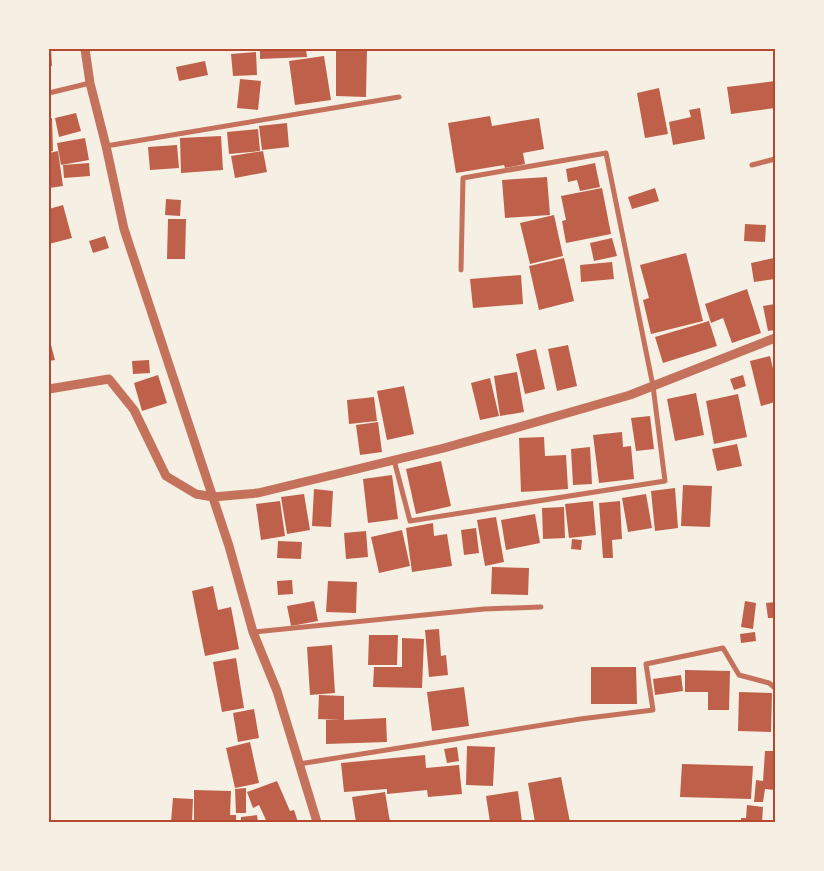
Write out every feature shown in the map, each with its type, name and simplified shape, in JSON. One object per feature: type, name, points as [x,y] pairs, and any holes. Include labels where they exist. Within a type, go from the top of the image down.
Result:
[{"type":"street","points":[[85,49],[90,83],[124,229],[229,546],[253,632],[277,691],[317,822]]},
{"type":"street","points":[[49,93],[90,83]]},
{"type":"street","points":[[106,146],[399,97]]},
{"type":"street","points":[[394,460],[410,521],[665,481],[653,386],[606,153],[463,178],[461,270]]},
{"type":"street","points":[[752,165],[775,159]]},
{"type":"street","points":[[49,389],[109,378],[134,410],[166,476],[196,494],[213,497],[258,493],[519,428],[630,395],[775,338]]},
{"type":"street","points":[[253,632],[484,609],[542,607]]},
{"type":"street","points":[[299,764],[570,720],[653,710],[646,664],[724,648],[739,675],[769,682],[775,688]]},
{"type":"building","points":[[49,49],[51,49],[52,66],[49,66]]},
{"type":"building","points":[[260,49],[306,49],[307,57],[260,59]]},
{"type":"building","points":[[336,49],[367,49],[366,97],[336,96]]},
{"type":"building","points":[[256,52],[257,75],[233,76],[231,54]]},
{"type":"building","points":[[324,56],[331,100],[295,105],[289,61]]},
{"type":"building","points":[[205,61],[208,75],[179,81],[176,67]]},
{"type":"building","points":[[240,79],[261,81],[258,110],[237,108]]},
{"type":"building","points":[[775,81],[775,108],[731,114],[727,87]]},
{"type":"building","points":[[659,88],[668,134],[645,138],[637,93]]},
{"type":"building","points":[[700,108],[705,139],[673,145],[669,122],[691,117],[689,110]]},
{"type":"building","points":[[76,113],[81,131],[59,137],[55,118]]},
{"type":"building","points":[[490,116],[492,126],[539,118],[544,149],[523,153],[525,164],[505,168],[504,165],[456,173],[448,123]]},
{"type":"building","points":[[52,118],[53,151],[49,152],[49,119]]},
{"type":"building","points":[[287,123],[289,147],[262,150],[259,126]]},
{"type":"building","points":[[258,129],[260,151],[229,154],[227,132]]},
{"type":"building","points":[[221,136],[223,170],[181,173],[180,138]]},
{"type":"building","points":[[85,138],[89,160],[61,165],[57,143]]},
{"type":"building","points":[[177,145],[179,168],[150,170],[148,147]]},
{"type":"building","points":[[58,151],[63,186],[49,188],[49,153]]},
{"type":"building","points":[[263,151],[267,172],[235,178],[231,156]]},
{"type":"building","points":[[89,163],[90,176],[64,178],[63,165]]},
{"type":"building","points":[[595,163],[600,187],[580,191],[577,180],[568,182],[566,169]]},
{"type":"building","points":[[547,177],[550,215],[505,218],[502,180]]},
{"type":"building","points":[[602,188],[611,234],[566,243],[562,221],[566,220],[561,196]]},
{"type":"building","points":[[655,188],[659,201],[632,209],[628,197]]},
{"type":"building","points":[[166,199],[181,200],[180,216],[165,215]]},
{"type":"building","points":[[63,205],[72,238],[49,244],[49,209]]},
{"type":"building","points":[[554,215],[563,256],[530,264],[520,223]]},
{"type":"building","points":[[168,219],[186,219],[185,259],[167,259]]},
{"type":"building","points":[[745,224],[766,225],[765,242],[744,241]]},
{"type":"building","points":[[105,236],[109,248],[93,253],[89,241]]},
{"type":"building","points":[[612,238],[617,256],[594,261],[590,243]]},
{"type":"building","points":[[686,253],[703,321],[651,334],[643,300],[649,298],[640,265]]},
{"type":"building","points":[[564,258],[574,301],[539,310],[529,266]]},
{"type":"building","points":[[774,258],[775,279],[754,282],[751,263]]},
{"type":"building","points":[[612,262],[614,279],[581,282],[580,265]]},
{"type":"building","points":[[521,275],[523,304],[473,308],[470,279]]},
{"type":"building","points":[[747,289],[761,333],[732,343],[723,318],[711,323],[705,304]]},
{"type":"building","points":[[775,304],[775,330],[768,331],[763,306]]},
{"type":"building","points":[[709,321],[717,346],[663,363],[655,337]]},
{"type":"building","points":[[51,345],[55,360],[49,361],[49,346]]},
{"type":"building","points":[[568,345],[577,386],[557,391],[548,349]]},
{"type":"building","points":[[536,349],[545,389],[525,394],[516,354]]},
{"type":"building","points":[[770,356],[775,377],[775,402],[761,406],[750,361]]},
{"type":"building","points":[[149,360],[150,373],[133,374],[132,361]]},
{"type":"building","points":[[517,372],[524,412],[500,416],[494,376]]},
{"type":"building","points":[[158,375],[167,403],[142,411],[134,383]]},
{"type":"building","points":[[743,375],[746,386],[734,390],[730,379]]},
{"type":"building","points":[[490,378],[499,416],[480,420],[471,383]]},
{"type":"building","points":[[404,386],[414,434],[387,440],[377,391]]},
{"type":"building","points":[[696,393],[704,435],[675,441],[667,399]]},
{"type":"building","points":[[738,394],[747,437],[714,444],[706,401]]},
{"type":"building","points":[[374,397],[377,421],[349,424],[347,400]]},
{"type":"building","points":[[650,416],[654,449],[636,451],[631,418]]},
{"type":"building","points":[[378,422],[382,452],[360,455],[356,425]]},
{"type":"building","points":[[622,432],[623,447],[631,446],[634,479],[599,483],[593,435]]},
{"type":"building","points":[[544,437],[545,456],[566,455],[568,489],[521,492],[519,438]]},
{"type":"building","points":[[737,444],[742,466],[717,471],[712,449]]},
{"type":"building","points":[[590,447],[592,484],[573,485],[571,449]]},
{"type":"building","points":[[441,461],[451,506],[416,514],[406,469]]},
{"type":"building","points":[[392,475],[398,519],[368,523],[363,479]]},
{"type":"building","points":[[683,485],[712,486],[710,527],[681,526]]},
{"type":"building","points":[[675,488],[678,528],[655,531],[651,491]]},
{"type":"building","points":[[314,489],[333,491],[331,527],[312,526]]},
{"type":"building","points":[[304,494],[310,530],[287,534],[281,497]]},
{"type":"building","points":[[646,494],[652,528],[628,532],[622,498]]},
{"type":"building","points":[[280,501],[285,536],[261,540],[256,504]]},
{"type":"building","points":[[593,501],[596,535],[569,538],[565,504]]},
{"type":"building","points":[[620,501],[622,539],[612,540],[613,558],[603,558],[599,503]]},
{"type":"building","points":[[564,507],[565,538],[543,539],[542,508]]},
{"type":"building","points":[[535,514],[540,543],[506,550],[501,520]]},
{"type":"building","points":[[496,517],[504,562],[485,566],[477,520]]},
{"type":"building","points":[[433,523],[434,536],[447,534],[452,566],[412,572],[406,528]]},
{"type":"building","points":[[476,528],[479,553],[464,555],[461,530]]},
{"type":"building","points":[[402,530],[410,566],[379,573],[371,537]]},
{"type":"building","points":[[366,531],[368,557],[346,559],[344,533]]},
{"type":"building","points":[[572,539],[582,540],[581,550],[571,549]]},
{"type":"building","points":[[278,541],[302,542],[301,559],[277,558]]},
{"type":"building","points":[[492,567],[529,568],[528,595],[491,594]]},
{"type":"building","points":[[292,580],[293,594],[278,595],[277,581]]},
{"type":"building","points":[[328,581],[357,582],[356,613],[326,612]]},
{"type":"building","points":[[213,586],[218,610],[231,607],[239,649],[205,656],[192,591]]},
{"type":"building","points":[[314,601],[318,621],[291,626],[287,606]]},
{"type":"building","points":[[745,601],[756,603],[753,629],[741,627]]},
{"type":"building","points":[[775,602],[775,618],[768,618],[766,603]]},
{"type":"building","points":[[439,629],[441,656],[446,655],[448,675],[429,677],[425,630]]},
{"type":"building","points":[[755,632],[756,641],[741,643],[740,634]]},
{"type":"building","points":[[369,635],[398,635],[397,665],[368,665]]},
{"type":"building","points":[[402,638],[424,639],[422,688],[373,687],[374,667],[402,667]]},
{"type":"building","points":[[332,645],[335,693],[310,695],[307,647]]},
{"type":"building","points":[[236,658],[244,708],[222,712],[213,662]]},
{"type":"building","points":[[591,667],[636,667],[637,704],[591,704]]},
{"type":"building","points":[[685,670],[730,671],[729,710],[708,710],[708,692],[685,692]]},
{"type":"building","points":[[681,675],[683,691],[655,695],[653,679]]},
{"type":"building","points":[[464,687],[469,726],[432,731],[427,692]]},
{"type":"building","points":[[739,692],[772,693],[771,732],[738,731]]},
{"type":"building","points":[[319,695],[344,696],[344,720],[386,718],[387,742],[326,744],[326,720],[340,720],[318,719]]},
{"type":"building","points":[[254,709],[259,738],[238,742],[233,713]]},
{"type":"building","points":[[250,742],[259,783],[235,788],[226,748]]},
{"type":"building","points":[[467,746],[495,747],[493,786],[466,785]]},
{"type":"building","points":[[457,747],[459,761],[447,763],[444,749]]},
{"type":"building","points":[[765,751],[775,751],[775,790],[765,789],[763,802],[754,802],[756,780],[763,781]]},
{"type":"building","points":[[425,755],[426,768],[459,765],[462,794],[428,797],[427,790],[387,794],[387,789],[344,792],[341,763]]},
{"type":"building","points":[[682,764],[753,766],[751,799],[680,797]]},
{"type":"building","points":[[561,777],[570,822],[535,822],[528,783]]},
{"type":"building","points":[[277,781],[290,811],[294,810],[298,822],[260,822],[266,820],[259,805],[253,808],[247,792]]},
{"type":"building","points":[[246,788],[246,813],[236,813],[235,789]]},
{"type":"building","points":[[194,790],[231,791],[230,815],[236,815],[236,822],[194,822]]},
{"type":"building","points":[[518,791],[522,822],[490,822],[486,796]]},
{"type":"building","points":[[385,792],[390,822],[356,822],[352,797]]},
{"type":"building","points":[[173,798],[193,799],[192,822],[171,822]]},
{"type":"building","points":[[747,805],[763,807],[762,822],[741,822],[741,818],[746,818]]},
{"type":"building","points":[[257,815],[258,822],[241,822],[241,817]]}]
